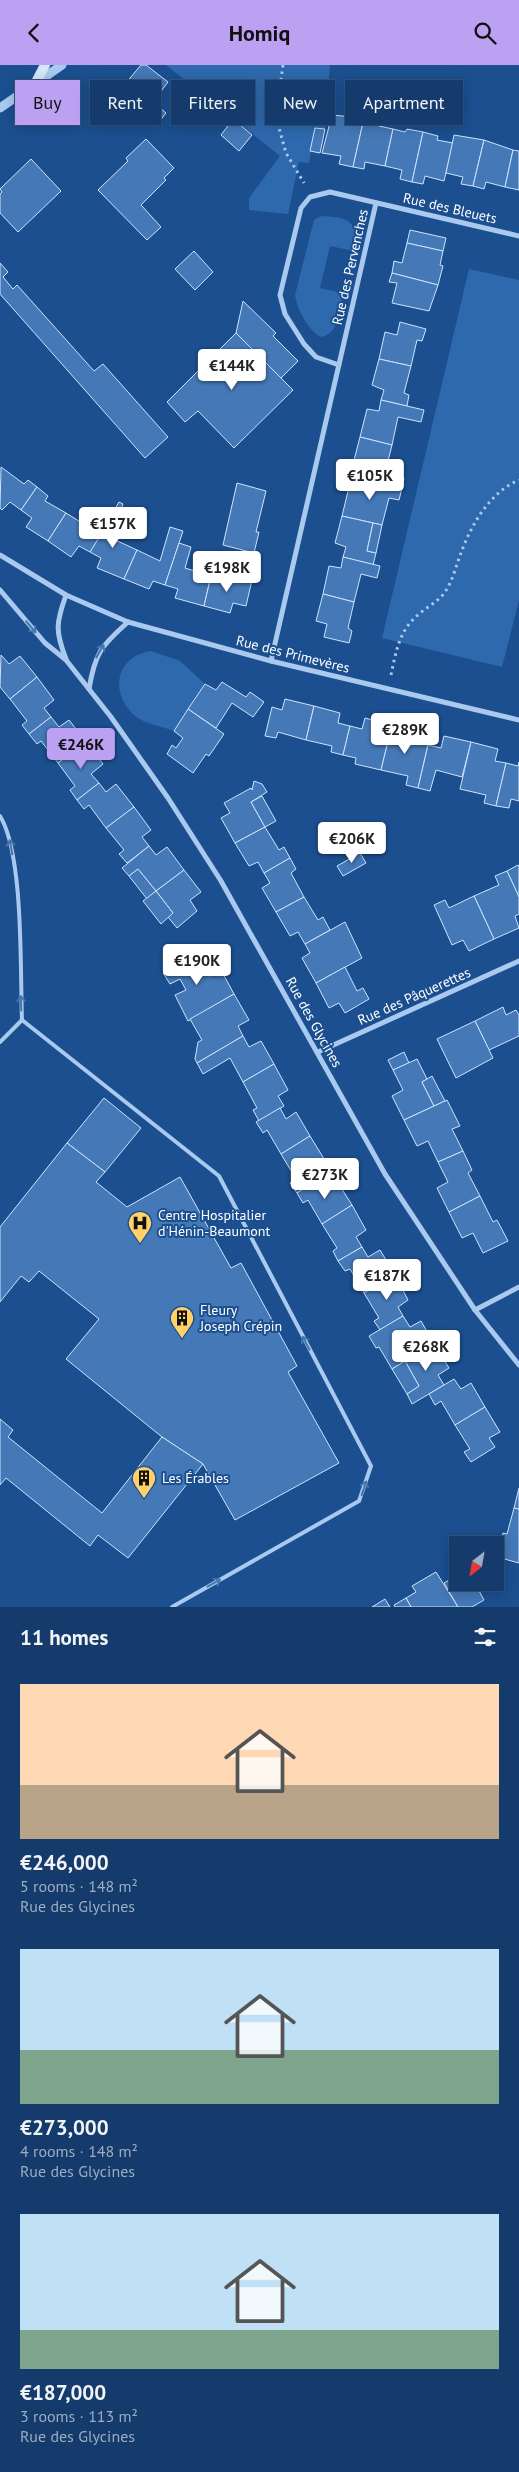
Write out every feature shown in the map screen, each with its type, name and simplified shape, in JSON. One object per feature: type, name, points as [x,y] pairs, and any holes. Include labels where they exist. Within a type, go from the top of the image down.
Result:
[{"type":"main road","points":[[37,80],[45,65]]},
{"type":"street","points":[[41,80],[62,65]]},
{"type":"street","points":[[0,108],[15,98]]},
{"type":"street","name":"Rue des Pervenches","points":[[271,661],[376,203],[330,192],[310,197]]},
{"type":"street","points":[[310,197],[301,208],[298,217],[280,295],[285,314],[304,344],[316,357],[339,365]]},
{"type":"street","name":"Rue des Bleuets","points":[[376,203],[519,236]]},
{"type":"street","points":[[0,555],[66,595]]},
{"type":"street","name":"Rue des Glycines","points":[[0,590],[45,643],[66,660],[168,798],[221,881],[385,1174],[475,1310],[519,1365]]},
{"type":"street","name":"Rue des Primevères","points":[[66,595],[128,622],[271,661],[519,720]]},
{"type":"street","name":"Rue des Glycines","points":[[66,595],[56,621],[58,638],[66,660]]},
{"type":"street","points":[[89,689],[93,663],[104,643],[128,622]]},
{"type":"street","name":"Rue des Pâquerettes","points":[[318,1052],[519,961]]},
{"type":"street","points":[[475,1310],[519,1287]]},
{"type":"lane","points":[[0,816],[8,828],[16,879],[22,1020],[0,1042]]},
{"type":"lane","points":[[22,1020],[219,1176],[370,1466],[359,1501],[172,1607]]},
{"type":"path","points":[[284,65],[276,117],[286,153],[298,170],[310,197]]},
{"type":"path","points":[[388,689],[397,647],[403,633],[420,613],[434,605],[445,592],[468,534],[479,515],[496,496],[519,479]]},
{"type":"shaded area","points":[[166,65],[330,65],[329,80],[265,80],[265,125],[325,125],[325,129],[315,128],[309,163],[299,162],[288,214],[249,210],[249,198],[280,156],[241,125],[255,125],[255,80],[185,80]]},
{"type":"shaded area","points":[[321,216],[339,218],[350,223],[355,233],[355,241],[354,251],[330,246],[320,288],[343,293],[338,320],[335,326],[327,335],[320,337],[304,319],[295,295],[314,220]]},
{"type":"shaded area","points":[[469,269],[519,280],[519,600],[502,667],[382,638]]},
{"type":"shaded area","points":[[151,651],[180,661],[205,684],[174,731],[147,723],[138,718],[126,706],[121,696],[120,676],[124,667],[139,654]]},
{"type":"building","points":[[141,65],[146,65],[168,82],[161,91],[161,80],[128,80]]},
{"type":"building","points":[[161,109],[166,113],[161,119]]},
{"type":"building","points":[[335,115],[345,116],[345,125],[362,125],[353,167],[339,164],[341,156],[322,153],[329,125],[335,125]]},
{"type":"building","points":[[228,125],[240,125],[252,135],[239,151],[221,135]]},
{"type":"building","points":[[362,125],[379,125],[393,129],[385,166],[365,162],[364,169],[353,167]]},
{"type":"building","points":[[315,128],[325,129],[320,153],[310,151]]},
{"type":"building","points":[[393,129],[405,132],[407,129],[423,132],[412,182],[400,179],[402,170],[385,166]]},
{"type":"building","points":[[423,132],[438,136],[437,140],[453,143],[444,181],[425,176],[423,184],[412,182]]},
{"type":"building","points":[[454,135],[484,140],[473,186],[461,184],[463,177],[446,173]]},
{"type":"building","points":[[146,139],[174,168],[164,178],[166,180],[141,205],[161,227],[147,240],[98,190],[128,161],[126,158]]},
{"type":"building","points":[[484,140],[513,150],[505,187],[486,182],[484,189],[473,186]]},
{"type":"building","points":[[513,150],[519,151],[519,190],[505,187]]},
{"type":"building","points":[[31,159],[61,191],[18,232],[0,213],[0,194],[2,192],[0,189]]},
{"type":"building","points":[[410,230],[446,238],[443,251],[407,243]]},
{"type":"building","points":[[407,243],[443,251],[440,265],[443,266],[438,285],[392,273],[394,261],[402,263]]},
{"type":"building","points":[[194,251],[213,272],[195,290],[175,269]]},
{"type":"building","points":[[0,263],[8,272],[3,277],[13,289],[17,285],[94,371],[103,364],[168,437],[145,458],[0,294]]},
{"type":"building","points":[[392,273],[438,285],[429,311],[392,303],[397,283],[389,282]]},
{"type":"building","points":[[243,301],[276,333],[273,336],[298,361],[281,378],[236,333]]},
{"type":"building","points":[[400,322],[426,329],[422,341],[417,340],[411,366],[379,359],[385,332],[397,335]]},
{"type":"building","points":[[236,333],[293,390],[234,448],[198,411],[185,422],[167,402]]},
{"type":"building","points":[[379,359],[411,366],[404,393],[409,395],[407,406],[381,400],[384,390],[372,385]]},
{"type":"building","points":[[381,400],[424,410],[421,422],[398,417],[392,445],[360,437],[367,409],[379,411]]},
{"type":"building","points":[[360,437],[392,445],[385,473],[404,478],[402,488],[363,479],[365,468],[353,464]]},
{"type":"building","points":[[1,467],[24,484],[28,480],[37,487],[21,510],[10,502],[2,510],[0,508]]},
{"type":"building","points":[[363,479],[402,488],[399,500],[389,498],[382,525],[342,516],[349,487],[360,490]]},
{"type":"building","points":[[237,483],[266,491],[256,532],[259,532],[254,553],[223,545]]},
{"type":"building","points":[[37,487],[48,496],[45,501],[66,513],[48,541],[26,527],[32,518],[21,510]]},
{"type":"building","points":[[119,502],[123,504],[111,538],[137,550],[124,579],[97,568],[101,558],[90,552]]},
{"type":"building","points":[[66,513],[90,528],[94,522],[105,528],[90,552],[79,546],[71,557],[48,541]]},
{"type":"building","points":[[342,516],[373,523],[367,551],[376,553],[373,565],[343,557],[346,547],[335,543]]},
{"type":"building","points":[[373,523],[382,525],[376,553],[367,551]]},
{"type":"building","points":[[170,527],[183,531],[165,585],[153,581],[149,589],[124,579],[137,550],[160,561]]},
{"type":"building","points":[[179,543],[191,547],[185,568],[211,576],[204,606],[175,598],[178,589],[165,585]]},
{"type":"building","points":[[343,557],[380,566],[377,578],[361,574],[354,602],[323,594],[329,566],[341,568]]},
{"type":"building","points":[[211,576],[237,582],[239,576],[252,580],[246,606],[233,603],[230,613],[204,606]]},
{"type":"building","points":[[323,594],[354,602],[348,628],[352,631],[349,643],[324,637],[327,624],[316,621]]},
{"type":"building","points":[[1,655],[9,664],[20,656],[37,677],[10,699],[0,687]]},
{"type":"building","points":[[37,677],[54,700],[44,708],[51,717],[29,734],[22,725],[27,721],[10,699]]},
{"type":"building","points":[[222,682],[246,697],[250,692],[264,702],[253,717],[232,703],[216,728],[188,709],[205,684],[216,690]]},
{"type":"building","points":[[285,699],[314,706],[306,740],[278,732],[276,738],[265,736],[272,707],[282,710]]},
{"type":"building","points":[[314,706],[340,713],[338,723],[350,726],[343,755],[331,752],[332,746],[306,740]]},
{"type":"building","points":[[188,709],[224,734],[209,756],[206,754],[193,773],[167,754],[172,745],[176,748],[183,738],[174,731]]},
{"type":"building","points":[[51,717],[59,727],[69,720],[86,742],[58,763],[41,741],[37,744],[29,734]]},
{"type":"building","points":[[365,718],[392,725],[381,770],[355,764],[356,758],[343,755],[350,726],[362,729]]},
{"type":"building","points":[[392,725],[420,731],[418,742],[428,745],[418,788],[406,785],[408,776],[381,770]]},
{"type":"building","points":[[444,736],[471,742],[462,777],[436,770],[430,791],[418,788],[428,745],[441,748]]},
{"type":"building","points":[[86,742],[103,764],[91,774],[99,783],[77,800],[70,790],[75,786],[58,763]]},
{"type":"building","points":[[471,742],[498,749],[495,761],[506,763],[496,806],[484,803],[486,795],[460,789]]},
{"type":"building","points":[[519,762],[519,801],[511,799],[509,808],[496,806],[506,763],[518,766]]},
{"type":"building","points":[[254,781],[262,784],[267,792],[251,802],[265,827],[235,843],[221,818],[230,813],[224,803],[251,788],[252,790]]},
{"type":"building","points":[[99,783],[106,792],[116,784],[134,807],[106,828],[89,805],[84,809],[77,800]]},
{"type":"building","points":[[262,796],[276,821],[265,827],[251,802]]},
{"type":"building","points":[[134,807],[151,830],[142,837],[149,846],[127,863],[119,854],[124,850],[106,828]]},
{"type":"building","points":[[265,827],[279,850],[284,847],[290,858],[264,873],[258,862],[249,866],[235,843]]},
{"type":"building","points":[[149,846],[156,855],[167,847],[184,870],[156,891],[138,869],[129,876],[122,868]]},
{"type":"building","points":[[360,853],[366,863],[343,876],[337,866]]},
{"type":"building","points":[[290,858],[296,869],[291,873],[304,897],[276,912],[262,888],[270,883],[264,873]]},
{"type":"building","points":[[518,865],[519,867],[519,897],[507,871]]},
{"type":"building","points":[[138,869],[156,891],[147,899],[129,876]]},
{"type":"building","points":[[184,870],[201,892],[190,900],[197,911],[177,928],[168,917],[173,913],[156,891]]},
{"type":"building","points":[[507,871],[519,897],[519,914],[515,916],[519,928],[494,939],[474,896],[499,885],[495,876]]},
{"type":"building","points":[[156,891],[173,913],[161,924],[143,901]]},
{"type":"building","points":[[474,896],[494,939],[469,951],[463,940],[452,945],[434,905],[445,900],[449,908]]},
{"type":"building","points":[[304,897],[318,920],[323,917],[330,930],[305,944],[298,932],[290,936],[276,912]]},
{"type":"building","points":[[345,922],[362,958],[316,983],[302,958],[310,953],[305,944]]},
{"type":"building","points":[[188,949],[199,968],[203,966],[209,976],[221,970],[234,994],[188,1021],[175,995],[186,990],[180,979],[170,984],[163,973]]},
{"type":"building","points":[[214,959],[221,970],[209,976],[203,966]]},
{"type":"building","points":[[345,967],[357,991],[363,988],[369,999],[345,1013],[339,1003],[329,1008],[316,983]]},
{"type":"building","points":[[234,994],[249,1020],[238,1026],[243,1036],[197,1063],[195,1059],[198,1042],[202,1040],[190,1019]]},
{"type":"building","points":[[503,1007],[506,1015],[516,1010],[519,1015],[519,1036],[489,1050],[475,1021]]},
{"type":"building","points":[[475,1021],[493,1058],[456,1078],[437,1039]]},
{"type":"building","points":[[243,1036],[249,1047],[261,1041],[274,1064],[243,1082],[230,1058],[203,1074],[197,1063]]},
{"type":"building","points":[[404,1052],[409,1063],[393,1070],[388,1060]]},
{"type":"building","points":[[417,1059],[427,1079],[422,1082],[434,1106],[404,1120],[392,1096],[403,1090],[393,1070]]},
{"type":"building","points":[[274,1064],[288,1090],[278,1096],[284,1106],[259,1121],[253,1110],[257,1108],[243,1082]]},
{"type":"building","points":[[432,1076],[445,1101],[434,1106],[422,1082]]},
{"type":"building","points":[[104,1098],[141,1128],[105,1172],[67,1143]]},
{"type":"building","points":[[447,1100],[460,1126],[452,1129],[463,1151],[438,1162],[428,1141],[417,1146],[404,1120]]},
{"type":"building","points":[[280,1108],[286,1119],[296,1112],[310,1136],[281,1154],[267,1130],[263,1133],[256,1122]]},
{"type":"building","points":[[310,1136],[326,1162],[316,1168],[321,1178],[297,1193],[290,1183],[296,1179],[281,1154]]},
{"type":"building","name":"Fleury Joseph Crépin","points":[[67,1143],[105,1172],[96,1182],[127,1207],[180,1177],[231,1268],[241,1263],[297,1366],[288,1372],[339,1463],[235,1520],[203,1464],[162,1437],[66,1359],[99,1319],[39,1271],[29,1282],[21,1276],[0,1302],[0,1227]]},
{"type":"building","points":[[463,1151],[472,1170],[468,1173],[480,1196],[449,1212],[437,1188],[448,1182],[438,1162]]},
{"type":"building","points":[[321,1178],[328,1188],[338,1183],[352,1205],[322,1224],[308,1200],[303,1203],[297,1193]]},
{"type":"building","points":[[480,1196],[493,1222],[497,1220],[508,1241],[483,1253],[473,1233],[462,1238],[449,1212]]},
{"type":"building","points":[[352,1205],[366,1230],[356,1237],[362,1247],[338,1261],[333,1251],[337,1248],[322,1224]]},
{"type":"building","points":[[362,1247],[368,1257],[380,1250],[395,1275],[364,1293],[350,1269],[345,1271],[338,1261]]},
{"type":"building","points":[[395,1275],[408,1300],[398,1307],[403,1316],[380,1330],[374,1321],[379,1318],[364,1293]]},
{"type":"building","points":[[403,1316],[410,1327],[421,1321],[434,1344],[392,1369],[379,1347],[376,1348],[369,1336]]},
{"type":"building","points":[[434,1344],[449,1368],[438,1375],[444,1385],[412,1404],[407,1394],[419,1386],[405,1361]]},
{"type":"building","points":[[405,1361],[419,1386],[407,1394],[392,1369]]},
{"type":"building","points":[[454,1379],[461,1389],[471,1383],[485,1407],[455,1425],[441,1401],[435,1405],[429,1394]]},
{"type":"building","points":[[485,1407],[500,1432],[489,1438],[495,1447],[471,1462],[464,1452],[470,1449],[455,1425]]},
{"type":"building","name":"Les Érables","points":[[0,1419],[13,1430],[8,1437],[102,1513],[162,1437],[203,1464],[128,1558],[98,1535],[90,1546],[6,1478],[0,1485]]},
{"type":"building","points":[[519,1488],[519,1509],[514,1508]]},
{"type":"building","points":[[514,1508],[519,1509],[519,1563],[504,1559],[504,1536],[502,1536],[503,1533],[507,1534]]},
{"type":"building","points":[[436,1572],[458,1607],[411,1607],[406,1598],[416,1592],[412,1586]]},
{"type":"building","points":[[449,1580],[449,1591],[479,1591],[484,1600],[472,1607],[458,1607],[444,1583]]},
{"type":"building","points":[[406,1598],[411,1607],[395,1607],[394,1605]]},
{"type":"building","points":[[385,1599],[390,1607],[372,1607]]},
{"type":"place","name":"Centre Hospitalier d'Hénin-Beaumont","points":[[140,1244]]},
{"type":"place","name":"Fleury Joseph Crépin","points":[[182,1339]]},
{"type":"place","name":"Les Érables","points":[[144,1499]]}]
